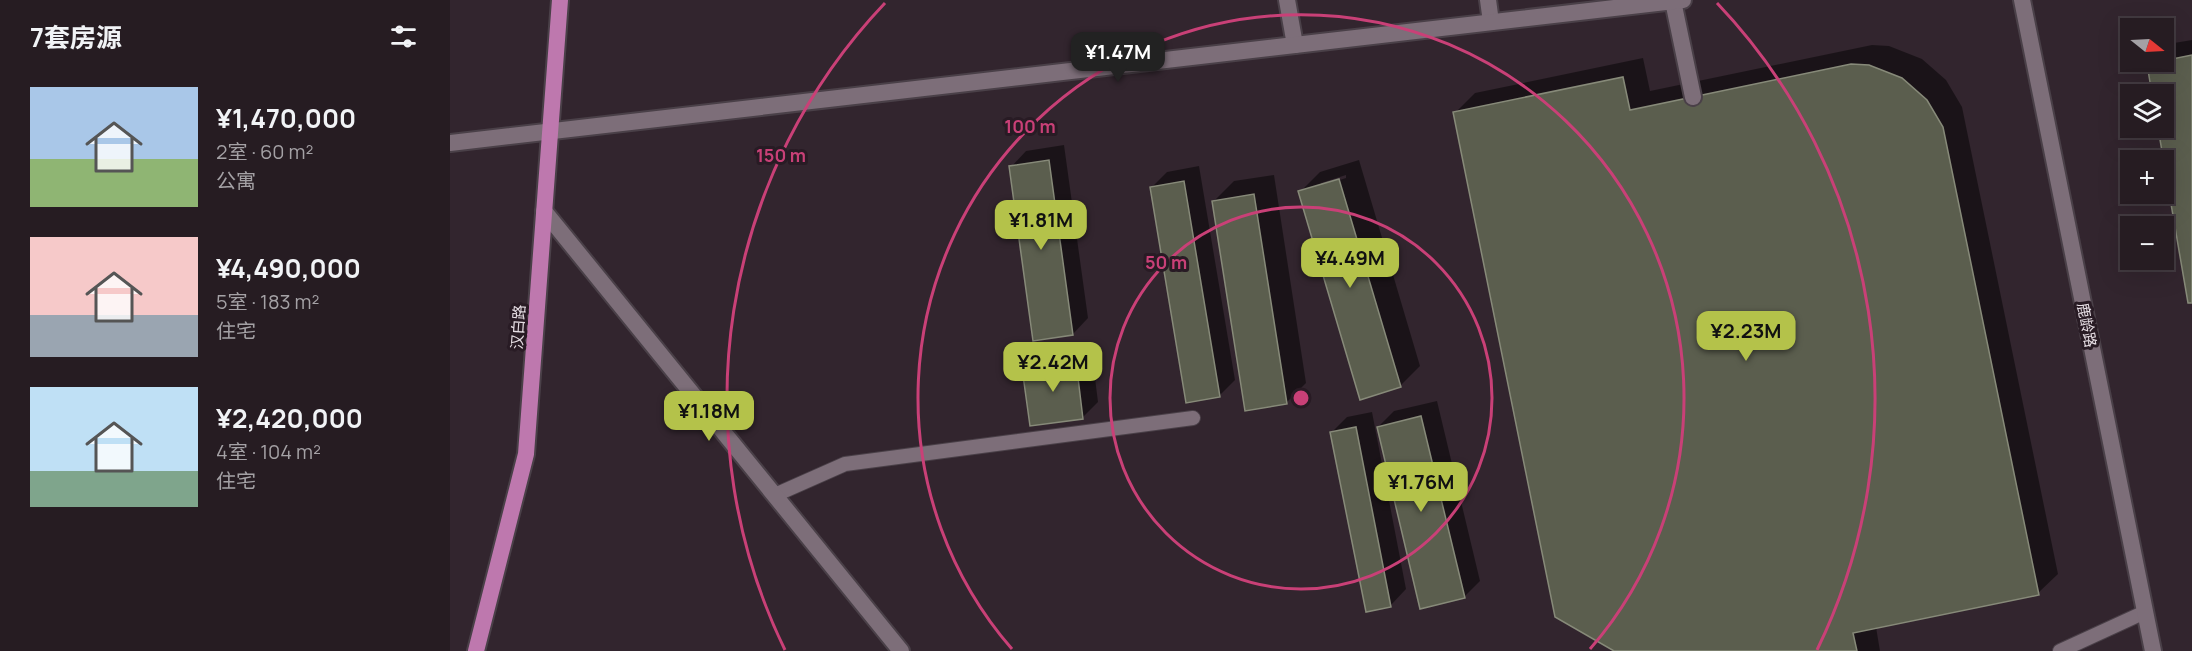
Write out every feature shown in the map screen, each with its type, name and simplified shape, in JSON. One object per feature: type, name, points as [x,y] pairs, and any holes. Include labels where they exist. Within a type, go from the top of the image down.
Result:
[{"type":"highway","name":"汉白路","points":[[476,651],[526,454],[560,0]]},
{"type":"street","points":[[1287,0],[1295,45]]},
{"type":"street","points":[[1488,0],[1491,22]]},
{"type":"street","name":"鹿龄路","points":[[2022,0],[2153,651]]},
{"type":"street","points":[[450,143],[1678,1],[1693,97]]},
{"type":"street","points":[[544,211],[901,651]]},
{"type":"lane","points":[[775,495],[845,464],[1193,417]]},
{"type":"lane","points":[[2060,651],[2145,612]]},
{"type":"building","points":[[2192,55],[2192,303],[2188,303],[2171,204],[2174,204],[2174,150],[2162,150],[2160,138],[2174,138],[2174,84],[2150,84],[2148,72],[2174,72],[2174,59]]},
{"type":"building","points":[[1851,64],[1869,65],[1902,78],[1927,100],[1943,127],[2039,595],[1853,633],[1857,651],[1614,651],[1555,617],[1453,112],[1623,77],[1630,110]]},
{"type":"building","points":[[1049,160],[1073,335],[1033,341],[1009,166]]},
{"type":"building","points":[[1339,179],[1401,387],[1360,400],[1298,191]]},
{"type":"building","points":[[1184,181],[1220,397],[1186,403],[1150,187]]},
{"type":"building","points":[[1254,194],[1287,404],[1245,411],[1212,201]]},
{"type":"building","points":[[1076,361],[1083,419],[1030,426],[1022,368]]},
{"type":"building","points":[[1421,416],[1465,598],[1420,609],[1377,427]]},
{"type":"building","points":[[1356,427],[1391,607],[1366,612],[1330,432]]}]
